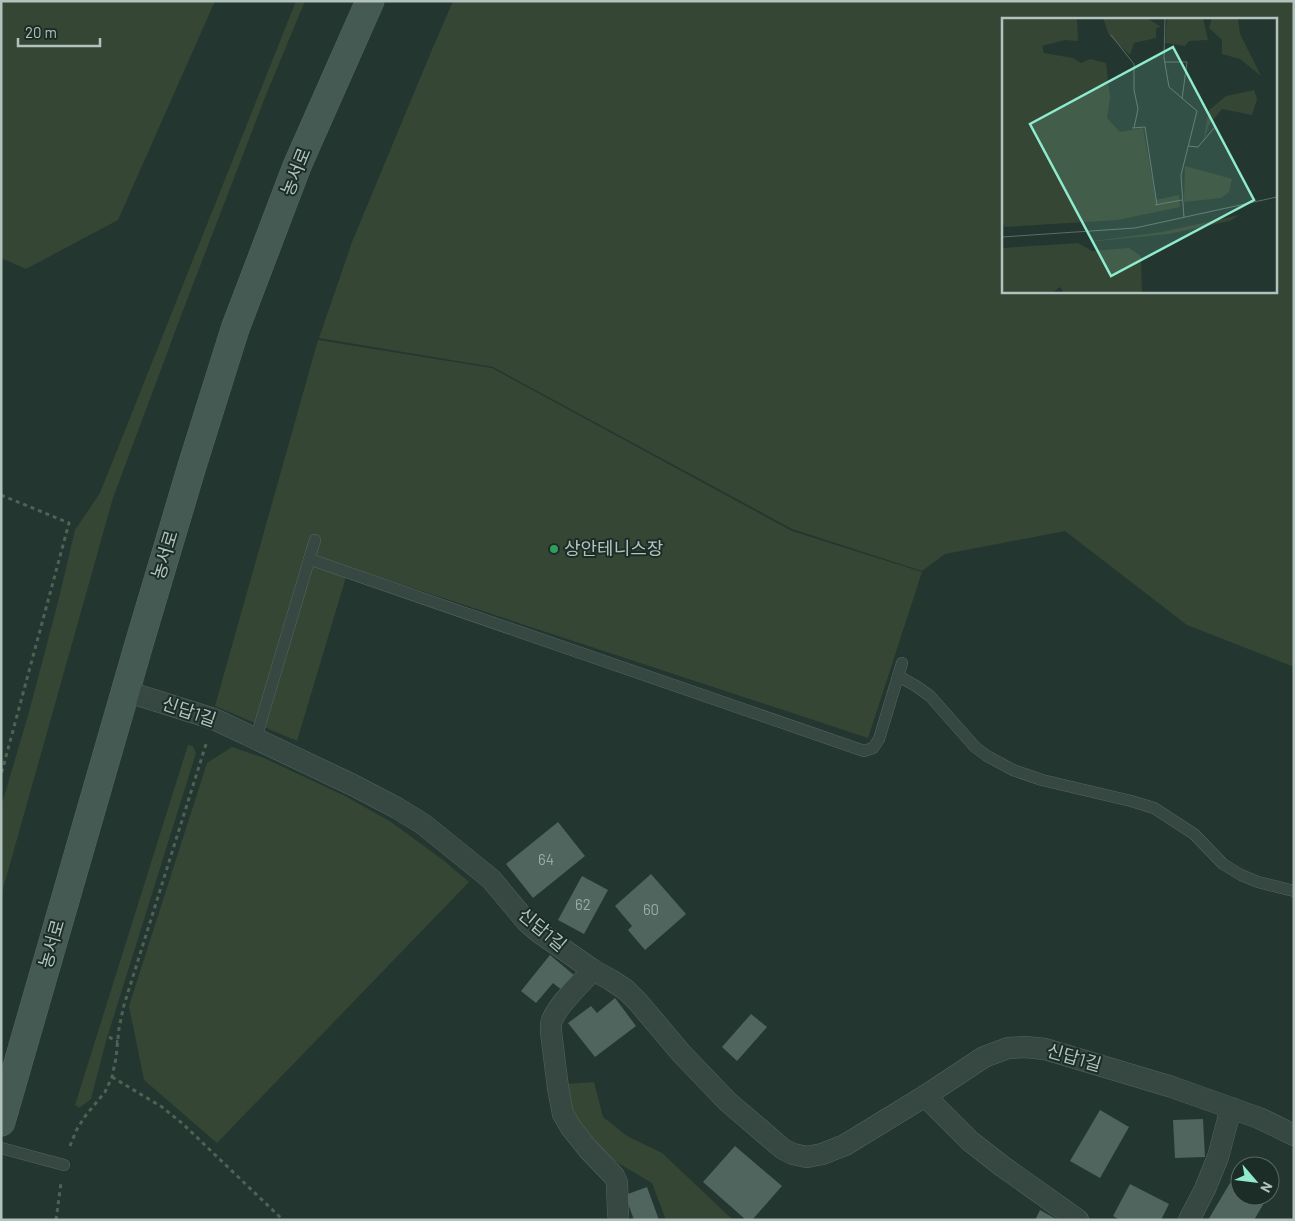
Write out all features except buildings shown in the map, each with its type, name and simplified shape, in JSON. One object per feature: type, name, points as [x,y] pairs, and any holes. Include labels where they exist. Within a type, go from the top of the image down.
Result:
[{"type":"street","name":"농서로","points":[[3,1107],[189,476],[235,329],[297,166],[370,1]]},
{"type":"street","name":"신답1길","points":[[125,691],[214,719],[397,808],[423,824],[491,879],[526,922],[593,970],[626,990],[681,1053],[728,1102],[783,1149],[793,1154],[807,1157],[822,1154],[844,1145],[925,1096],[984,1057],[1008,1048],[1025,1047],[1045,1049],[1172,1086],[1259,1118],[1294,1135]]},
{"type":"street","points":[[593,970],[562,1005],[551,1024],[551,1032],[563,1114],[572,1130],[614,1176],[618,1214]]},
{"type":"street","points":[[925,1096],[970,1141],[1078,1220]]},
{"type":"street","points":[[1189,1220],[1205,1189],[1218,1157],[1231,1108]]},
{"type":"lane","points":[[256,738],[315,540]]},
{"type":"lane","points":[[309,559],[864,751],[876,744],[879,739],[902,663]]},
{"type":"lane","points":[[898,676],[930,696],[975,748],[987,756],[1013,770],[1042,780],[1154,808],[1194,834],[1223,864],[1241,875],[1258,882],[1294,891]]},
{"type":"lane","points":[[1,1148],[64,1165]]},
{"type":"path","points":[[1,495],[70,523],[1,775]]},
{"type":"path","points":[[56,1220],[64,1165],[69,1148],[77,1129],[105,1092],[112,1077],[124,1005],[214,719]]},
{"type":"path","points":[[109,1037],[118,1042]]},
{"type":"path","points":[[112,1077],[154,1102],[182,1124],[283,1220]]},
{"type":"green space","points":[[1,1],[215,1],[118,220],[26,269],[1,258]]},
{"type":"green space","points":[[296,1],[305,1],[266,95],[113,498],[1,896],[1,807],[29,712],[75,530],[100,493]]},
{"type":"green space","points":[[453,1],[1294,1],[1294,667],[1187,625],[1065,531],[945,554],[922,571],[792,529],[493,367],[319,338],[352,242]]},
{"type":"green space","name":"상안테니스장","points":[[318,340],[492,368],[792,531],[922,572],[868,738],[349,567],[297,741],[215,706]]},
{"type":"green space","points":[[188,745],[193,746],[196,753],[106,1041],[91,1099],[79,1108],[75,1105]]},
{"type":"green space","points":[[232,747],[264,758],[347,797],[391,822],[443,860],[469,882],[217,1143],[144,1080],[129,1006],[207,763]]},
{"type":"green space","points":[[594,1082],[603,1117],[627,1136],[662,1153],[733,1220],[666,1220],[652,1183],[613,1160],[593,1142],[570,1109],[567,1084]]},
{"type":"place","name":"상안테니스장","points":[[554,549]]}]
